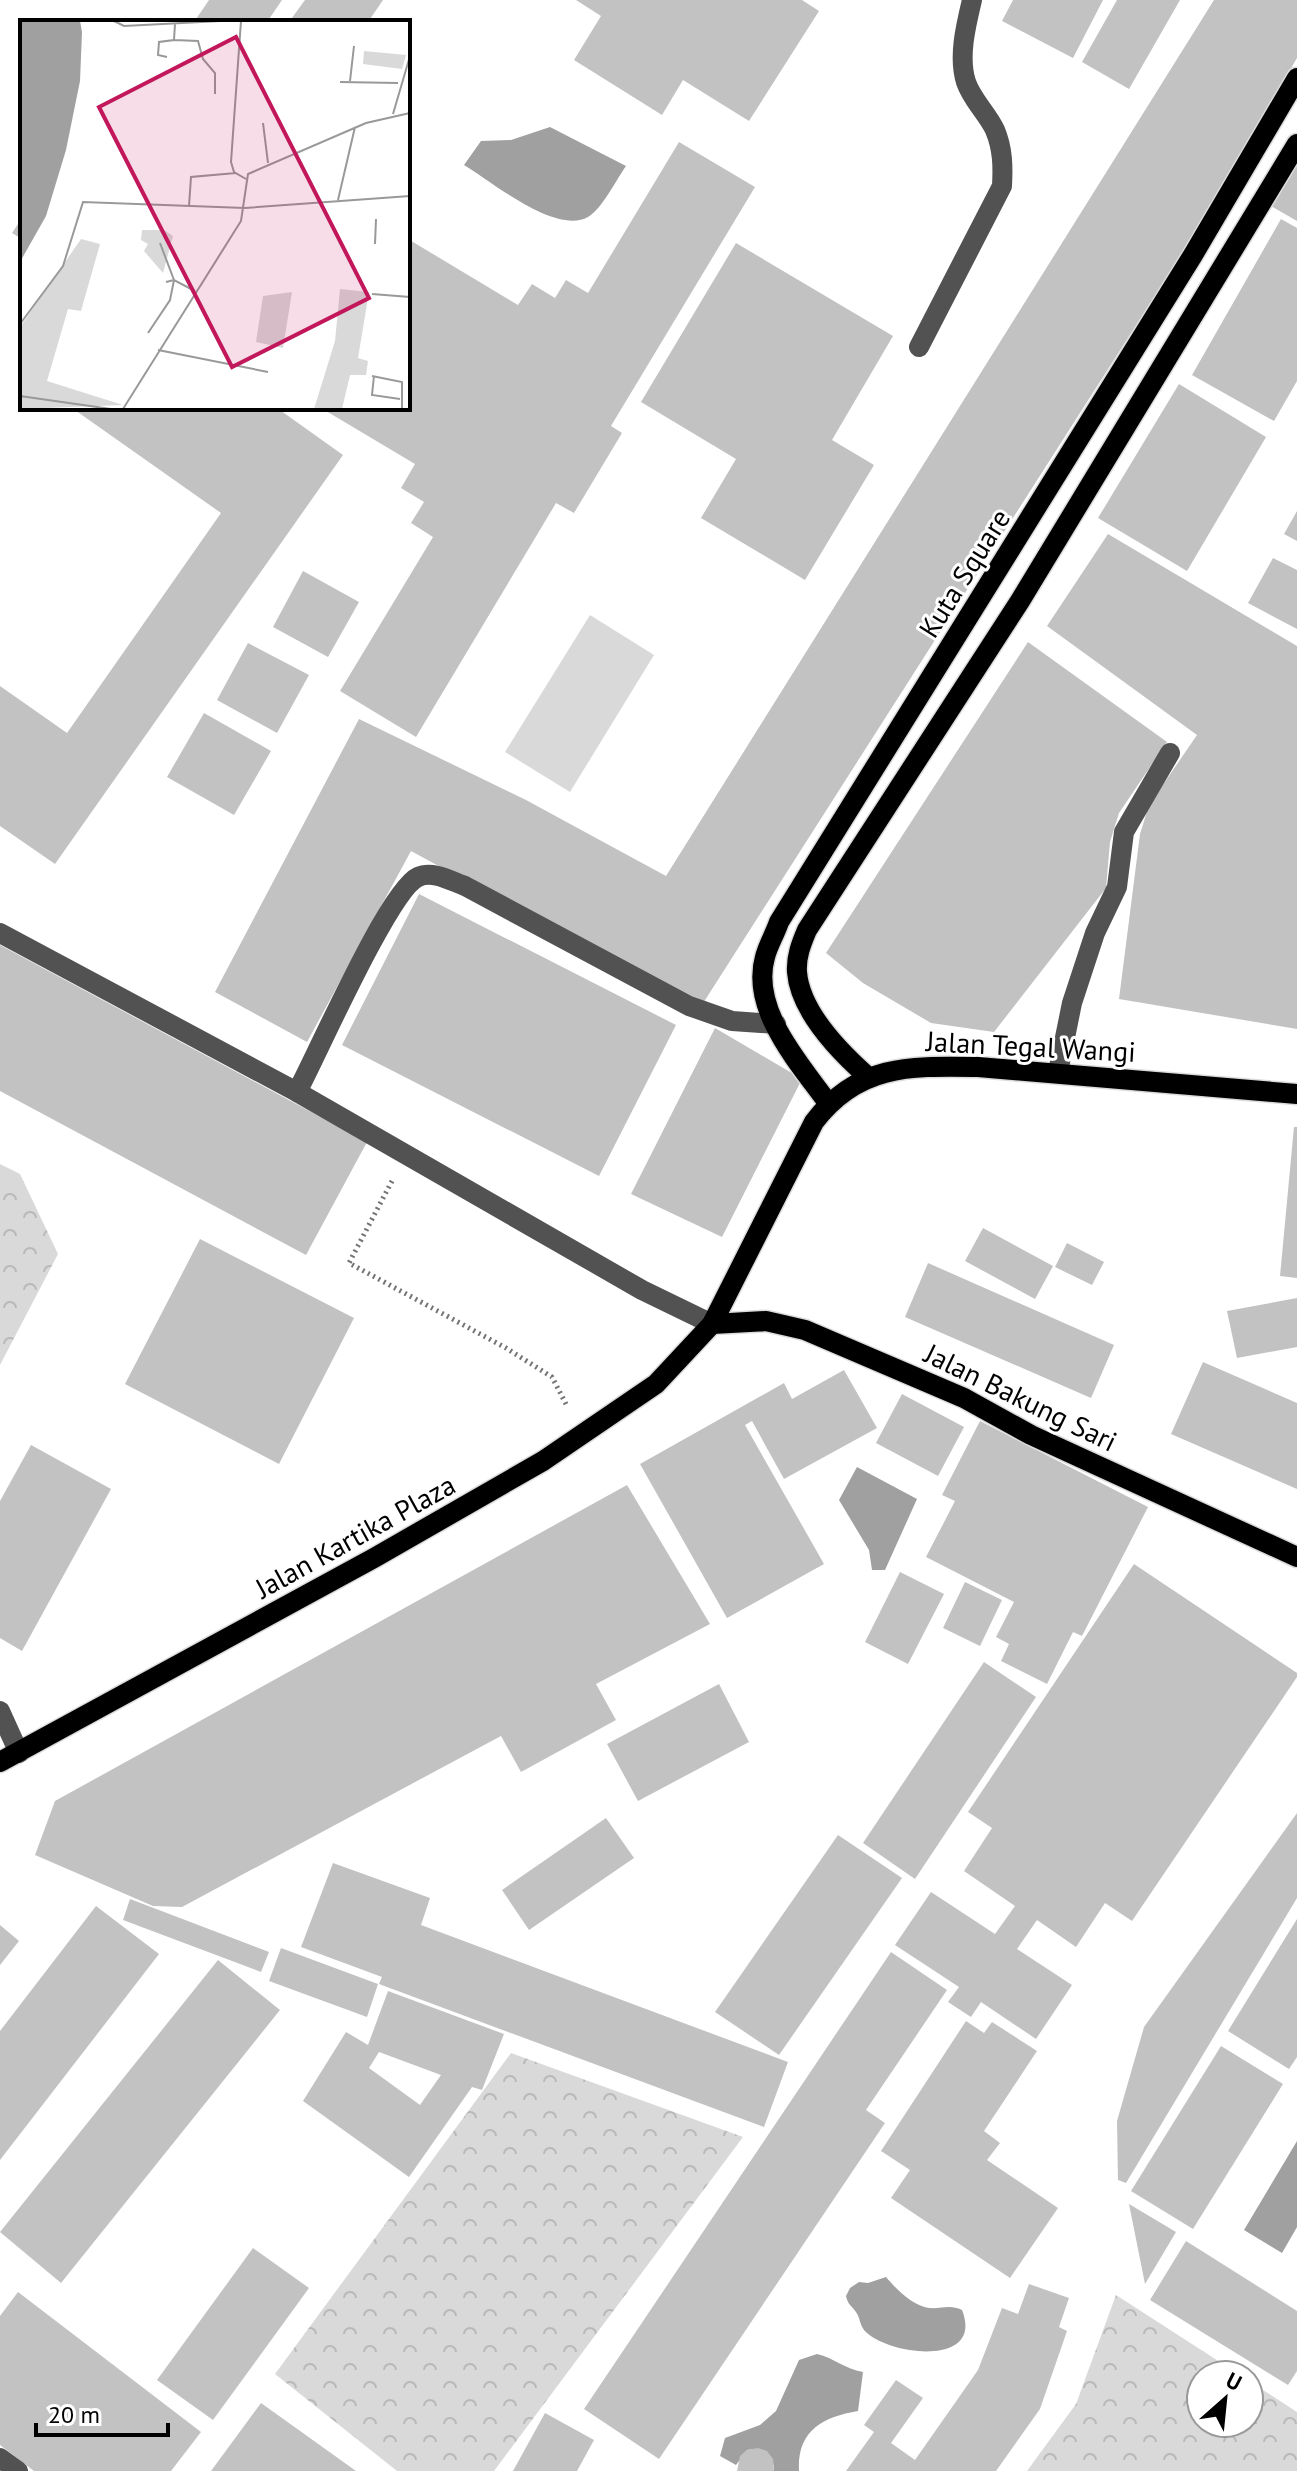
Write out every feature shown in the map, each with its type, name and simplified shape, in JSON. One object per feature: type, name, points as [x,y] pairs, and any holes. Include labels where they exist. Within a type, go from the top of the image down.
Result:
[{"type":"main road","name":"Kuta Square","points":[[828,1103],[766,1006],[764,959],[779,922],[997,574],[1297,78]]},
{"type":"main road","points":[[867,1076],[846,1058],[815,1015],[797,977],[798,951],[815,916],[1026,593],[1297,144]]},
{"type":"main road","points":[[1246,165],[1275,181]]},
{"type":"main road","points":[[997,574],[1026,593]]},
{"type":"main road","name":"Jalan Tegal Wangi","points":[[712,1324],[785,1173],[828,1103],[867,1076],[930,1066],[1058,1072],[1297,1094]]},
{"type":"main road","name":"Jalan Bakung Sari","points":[[712,1324],[766,1321],[805,1330],[964,1398],[1031,1435],[1297,1557]]},
{"type":"main road","name":"Jalan Kartika Plaza","points":[[0,1762],[374,1558],[582,1436],[656,1384],[712,1324]]},
{"type":"street","points":[[919,347],[1002,186],[1003,160],[994,129],[978,108],[965,79],[964,38],[972,0]]},
{"type":"street","points":[[1058,1072],[1072,1003],[1095,933],[1117,887],[1124,832],[1170,753]]},
{"type":"street","points":[[297,1092],[381,926],[409,882],[421,875],[437,875],[465,886],[689,1006],[732,1021],[776,1024]]},
{"type":"street","points":[[0,933],[297,1092],[642,1290],[712,1324]]},
{"type":"street","points":[[0,1711],[19,1753]]},
{"type":"street","points":[[0,2458],[18,2471]]},
{"type":"path","points":[[406,1154],[349,1263],[552,1377],[582,1436]]},
{"type":"green space","points":[[590,615],[654,655],[570,792],[505,752]]},
{"type":"green space","points":[[0,1164],[20,1174],[58,1254],[0,1365]]},
{"type":"green space","points":[[511,2053],[743,2137],[494,2471],[397,2471],[275,2374]]},
{"type":"green space","points":[[1116,2295],[1215,2359],[1185,2359],[1185,2439],[1265,2439],[1265,2391],[1297,2412],[1297,2471],[1027,2471],[1076,2404]]},
{"type":"shaded area","points":[[550,127],[626,166],[604,201],[588,217],[575,221],[542,213],[464,165],[481,141],[511,140]]},
{"type":"shaded area","points":[[857,1467],[917,1499],[885,1570],[872,1570],[869,1550],[839,1500]]},
{"type":"shaded area","points":[[1297,2141],[1297,2227],[1282,2253],[1244,2230]]},
{"type":"shaded area","points":[[886,2277],[917,2304],[962,2310],[965,2328],[960,2340],[949,2348],[915,2351],[880,2341],[867,2333],[846,2296],[850,2288],[859,2282],[868,2283]]},
{"type":"shaded area","points":[[817,2354],[863,2372],[858,2411],[833,2417],[814,2428],[802,2446],[799,2471],[774,2471],[770,2456],[758,2450],[747,2450],[736,2465],[720,2456],[725,2438],[760,2425],[776,2411],[799,2360]]},
{"type":"building","points":[[209,0],[282,0],[268,20],[195,20]]},
{"type":"building","points":[[305,0],[383,0],[369,20],[290,20]]},
{"type":"building","points":[[576,0],[802,0],[819,11],[749,121],[683,80],[662,115],[574,60],[601,16]]},
{"type":"building","points":[[1013,0],[1103,0],[1073,58],[1002,21]]},
{"type":"building","points":[[1117,0],[1180,0],[1129,89],[1082,62]]},
{"type":"building","points":[[1214,0],[1297,0],[1297,58],[1202,222],[700,1008],[411,851],[307,1042],[215,992],[359,719],[526,800],[666,876]]},
{"type":"building","points":[[679,142],[755,187],[611,426],[622,433],[574,513],[556,503],[416,737],[340,691],[433,537],[411,523],[424,502],[401,488],[415,464],[324,410],[410,410],[410,240],[518,305],[532,284],[555,298],[566,280],[588,293]]},
{"type":"building","points":[[1297,156],[1297,221],[1269,205]]},
{"type":"building","points":[[1281,219],[1297,228],[1297,381],[1274,421],[1192,375]]},
{"type":"building","points":[[20,221],[20,238],[12,233]]},
{"type":"building","points":[[736,243],[893,336],[832,440],[874,465],[805,580],[701,518],[736,459],[641,402]]},
{"type":"building","points":[[1179,384],[1266,437],[1187,571],[1098,518]]},
{"type":"building","points":[[75,410],[280,410],[343,455],[55,864],[0,826],[0,686],[67,733],[221,513]]},
{"type":"building","points":[[1297,511],[1297,541],[1284,534]]},
{"type":"building","points":[[1108,534],[1297,646],[1297,1029],[1119,999],[1140,834],[1149,805],[1197,735],[1047,626]]},
{"type":"building","points":[[1273,558],[1297,570],[1297,629],[1248,603]]},
{"type":"building","points":[[303,571],[359,602],[328,657],[273,627]]},
{"type":"building","points":[[1028,642],[1167,742],[1119,813],[1110,842],[1106,888],[994,1032],[931,1023],[863,983],[826,953]]},
{"type":"building","points":[[248,643],[309,675],[277,733],[217,700]]},
{"type":"building","points":[[204,713],[271,751],[234,815],[167,777]]},
{"type":"building","points":[[419,894],[676,1025],[599,1176],[342,1045]]},
{"type":"building","points":[[0,945],[367,1142],[306,1255],[0,1091]]},
{"type":"building","points":[[715,1028],[802,1079],[722,1237],[631,1194]]},
{"type":"building","points":[[1294,1127],[1297,1127],[1297,1278],[1280,1276]]},
{"type":"building","points":[[983,1228],[1053,1266],[1035,1299],[965,1261]]},
{"type":"building","points":[[200,1239],[354,1318],[279,1464],[125,1384]]},
{"type":"building","points":[[1067,1243],[1104,1262],[1092,1285],[1055,1267]]},
{"type":"building","points":[[928,1263],[1114,1345],[1091,1398],[905,1317]]},
{"type":"building","points":[[1297,1298],[1297,1347],[1237,1358],[1227,1311]]},
{"type":"building","points":[[1203,1362],[1297,1403],[1297,1489],[1171,1434]]},
{"type":"building","points":[[844,1370],[877,1428],[784,1479],[752,1421],[745,1425],[824,1564],[727,1618],[640,1464],[784,1383],[792,1399]]},
{"type":"building","points":[[902,1394],[964,1427],[938,1476],[876,1443]]},
{"type":"building","points":[[980,1421],[1148,1507],[1082,1636],[1073,1632],[1047,1684],[1001,1661],[1009,1644],[996,1637],[1014,1602],[926,1557],[955,1501],[942,1495]]},
{"type":"building","points":[[31,1445],[111,1489],[22,1651],[0,1638],[0,1501]]},
{"type":"building","points":[[627,1485],[710,1624],[596,1684],[616,1720],[521,1772],[501,1736],[182,1907],[153,1906],[35,1855],[55,1801]]},
{"type":"building","points":[[1134,1564],[1297,1673],[1297,1677],[1132,1921],[1105,1903],[1076,1947],[1037,1920],[1017,1949],[1072,1985],[1036,2039],[981,2002],[971,2017],[948,2002],[959,1987],[895,1945],[931,1892],[995,1934],[1015,1906],[964,1871],[992,1828],[968,1812]]},
{"type":"building","points":[[900,1572],[944,1594],[908,1664],[865,1642]]},
{"type":"building","points":[[965,1582],[1002,1600],[980,1646],[943,1628]]},
{"type":"building","points":[[984,1662],[1036,1697],[915,1879],[863,1843]]},
{"type":"building","points":[[719,1684],[749,1742],[638,1801],[607,1744]]},
{"type":"building","points":[[1297,1813],[1297,1898],[1126,2183],[1118,2180],[1117,2121],[1144,2027]]},
{"type":"building","points":[[606,1818],[634,1858],[529,1930],[502,1890]]},
{"type":"building","points":[[838,1835],[902,1878],[779,2055],[715,2012]]},
{"type":"building","points":[[333,1863],[430,1898],[421,1925],[788,2062],[764,2127],[379,1984],[382,1977],[301,1947]]},
{"type":"building","points":[[130,1899],[269,1952],[261,1972],[123,1920]]},
{"type":"building","points":[[96,1906],[159,1954],[0,2160],[0,2031]]},
{"type":"building","points":[[1297,1919],[1297,2057],[1289,2069],[1228,2031]]},
{"type":"building","points":[[0,1925],[19,1941],[0,1965]]},
{"type":"building","points":[[281,1948],[378,1984],[367,2017],[269,1981]]},
{"type":"building","points":[[891,1952],[947,1990],[866,2110],[885,2123],[659,2459],[584,2409]]},
{"type":"building","points":[[218,1960],[280,2010],[61,2283],[0,2232]]},
{"type":"building","points":[[388,1991],[504,2034],[482,2090],[472,2087],[409,2177],[303,2101],[346,2032],[368,2045]],"holes":[[[379,2052],[441,2075],[420,2105],[369,2068]]]},
{"type":"building","points":[[966,2021],[984,2033],[992,2022],[1037,2051],[984,2131],[1000,2143],[987,2160],[1058,2208],[1010,2278],[891,2198],[910,2170],[881,2151]]},
{"type":"building","points":[[1221,2046],[1283,2084],[1193,2229],[1131,2191]]},
{"type":"building","points":[[1129,2204],[1176,2232],[1145,2284]]},
{"type":"building","points":[[1186,2241],[1297,2311],[1297,2371],[1288,2385],[1265,2371],[1265,2359],[1246,2359],[1150,2300]]},
{"type":"building","points":[[253,2248],[309,2288],[213,2420],[157,2380]]},
{"type":"building","points":[[1029,2284],[1069,2298],[1059,2327],[1067,2331],[1040,2409],[996,2471],[846,2471],[874,2432],[864,2425],[896,2380],[923,2398],[891,2443],[915,2460],[978,2370],[1002,2308],[1018,2314]]},
{"type":"building","points":[[18,2292],[201,2432],[171,2471],[34,2471],[0,2445],[0,2316]]},
{"type":"building","points":[[261,2403],[356,2471],[211,2471]]},
{"type":"building","points":[[545,2413],[594,2440],[577,2471],[513,2471]]},
{"type":"building","points":[[758,2448],[767,2451],[773,2459],[774,2471],[737,2471],[740,2456],[747,2450]]}]
